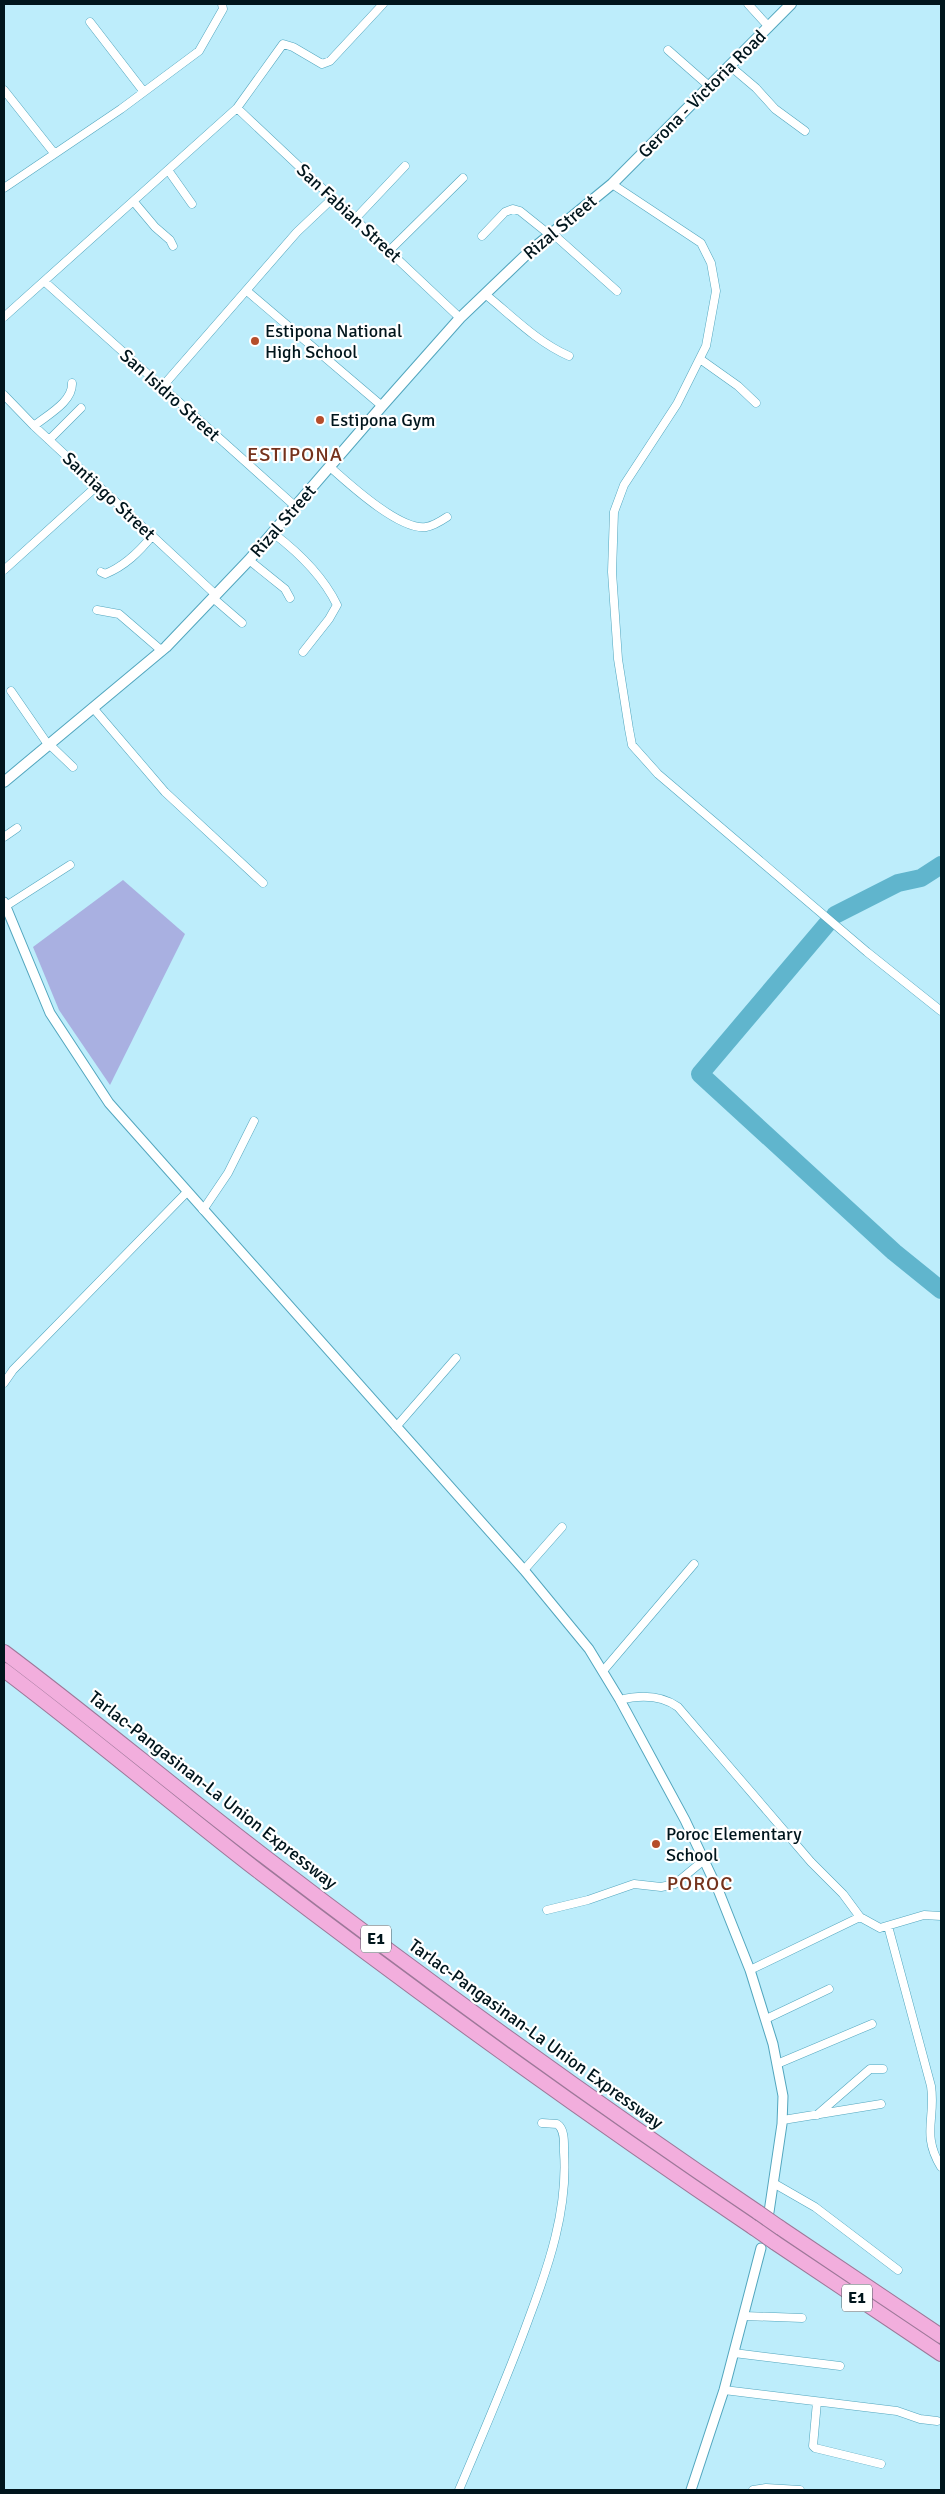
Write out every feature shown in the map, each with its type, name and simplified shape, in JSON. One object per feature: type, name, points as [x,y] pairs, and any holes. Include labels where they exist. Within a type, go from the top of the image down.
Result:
[{"type":"highway","name":"Tarlac-Pangasinan-La Union Expressway","points":[[4,1652],[266,1858],[440,1987],[650,2140],[764,2213],[779,2227],[941,2336]]},
{"type":"highway","name":"Tarlac-Pangasinan-La Union Expressway","points":[[4,1670],[260,1872],[532,2074],[642,2153],[941,2354]]},
{"type":"main road","name":"Gerona - Victoria Road","points":[[612,184],[791,4]]},
{"type":"main road","name":"Rizal Street","points":[[4,782],[94,710],[162,651],[249,560],[460,318],[551,234],[612,184]]},
{"type":"street","points":[[4,188],[144,92],[199,51],[223,9],[222,4]]},
{"type":"street","points":[[4,317],[238,108],[283,44],[293,47],[322,64],[330,62],[382,4]]},
{"type":"street","points":[[748,4],[769,27]]},
{"type":"street","points":[[90,22],[144,92]]},
{"type":"street","points":[[668,50],[709,86]]},
{"type":"street","points":[[730,66],[756,88],[775,108],[805,131]]},
{"type":"street","points":[[4,90],[54,153]]},
{"type":"street","name":"San Fabian Street","points":[[238,108],[460,318]]},
{"type":"street","points":[[355,219],[405,166]]},
{"type":"street","points":[[168,170],[192,204]]},
{"type":"street","points":[[389,251],[463,178]]},
{"type":"street","points":[[612,184],[701,243],[707,252],[716,291],[706,346],[677,404],[624,485],[614,512],[612,572],[618,649],[632,745],[658,774],[867,952],[941,1011]]},
{"type":"street","points":[[162,387],[297,232],[333,198]]},
{"type":"street","points":[[134,202],[174,246]]},
{"type":"street","points":[[482,236],[505,212],[513,209],[520,210],[551,234],[616,291]]},
{"type":"street","name":"San Isidro Street","points":[[45,282],[296,507]]},
{"type":"street","points":[[247,291],[382,406]]},
{"type":"street","points":[[486,294],[521,325],[554,349],[569,356]]},
{"type":"street","points":[[700,359],[738,386],[756,403]]},
{"type":"street","points":[[34,426],[66,399],[72,389],[72,383]]},
{"type":"street","name":"Santiago Street","points":[[4,395],[34,426],[242,623]]},
{"type":"street","points":[[49,440],[81,408]]},
{"type":"street","points":[[330,467],[367,500],[411,524],[425,528],[447,518]]},
{"type":"street","points":[[4,570],[98,485]]},
{"type":"street","points":[[273,533],[292,548],[312,570],[331,593],[337,605],[329,619],[303,652]]},
{"type":"street","points":[[101,572],[105,574],[128,561],[152,536]]},
{"type":"street","points":[[249,560],[285,589],[290,598]]},
{"type":"street","points":[[97,610],[119,614],[162,651]]},
{"type":"street","points":[[11,691],[50,745],[73,767]]},
{"type":"street","points":[[94,710],[165,792],[263,883]]},
{"type":"street","points":[[4,836],[17,828]]},
{"type":"street","points":[[70,865],[5,904],[50,1013],[90,1077],[109,1103],[187,1192],[524,1570],[589,1649],[620,1700],[685,1820],[704,1860],[750,1970],[778,2064],[783,2096],[782,2120],[775,2184],[764,2213]]},
{"type":"street","points":[[203,1210],[228,1173],[254,1121]]},
{"type":"street","points":[[4,1383],[13,1370],[187,1192]]},
{"type":"street","points":[[396,1427],[456,1358]]},
{"type":"street","points":[[524,1570],[562,1527]]},
{"type":"street","points":[[603,1671],[694,1564]]},
{"type":"street","points":[[620,1700],[645,1697],[663,1700],[678,1707],[811,1862],[843,1894],[860,1917],[873,1926],[880,1928],[924,1915],[941,1916]]},
{"type":"street","points":[[547,1910],[588,1900],[634,1884],[661,1887],[675,1884],[704,1860]]},
{"type":"street","points":[[750,1970],[860,1917]]},
{"type":"street","points":[[888,1926],[931,2086],[933,2102],[929,2133],[934,2152],[941,2167]]},
{"type":"street","points":[[766,2019],[829,1989]]},
{"type":"street","points":[[778,2064],[872,2024]]},
{"type":"street","points":[[817,2115],[870,2069],[883,2069]]},
{"type":"street","points":[[782,2120],[881,2104]]},
{"type":"street","points":[[459,2490],[513,2364],[547,2270],[561,2213],[566,2174],[563,2131],[557,2124],[542,2123]]},
{"type":"street","points":[[775,2184],[816,2207],[898,2270]]},
{"type":"street","points":[[691,2490],[724,2390],[760,2248]]},
{"type":"street","points":[[744,2316],[802,2318]]},
{"type":"street","points":[[734,2353],[840,2366]]},
{"type":"street","points":[[724,2390],[897,2411],[920,2420],[937,2421]]},
{"type":"street","points":[[816,2402],[813,2446],[820,2451],[881,2464]]},
{"type":"street","points":[[753,2490],[766,2488],[800,2490]]},
{"type":"shaded area","points":[[123,880],[185,934],[110,1085],[59,1010],[33,947]]},
{"type":"waterway","points":[[835,915],[898,883],[921,878],[941,865]]},
{"type":"waterway","points":[[827,924],[700,1074],[894,1252],[941,1290]]},
{"type":"place","name":"Estipona National High School","points":[[255,341]]},
{"type":"place","name":"Estipona Gym","points":[[320,420]]},
{"type":"place","name":"Poroc Elementary School","points":[[656,1844]]},
{"type":"district","name":"ESTIPONA","points":[[295,454]]},
{"type":"district","name":"POROC","points":[[700,1883]]}]
